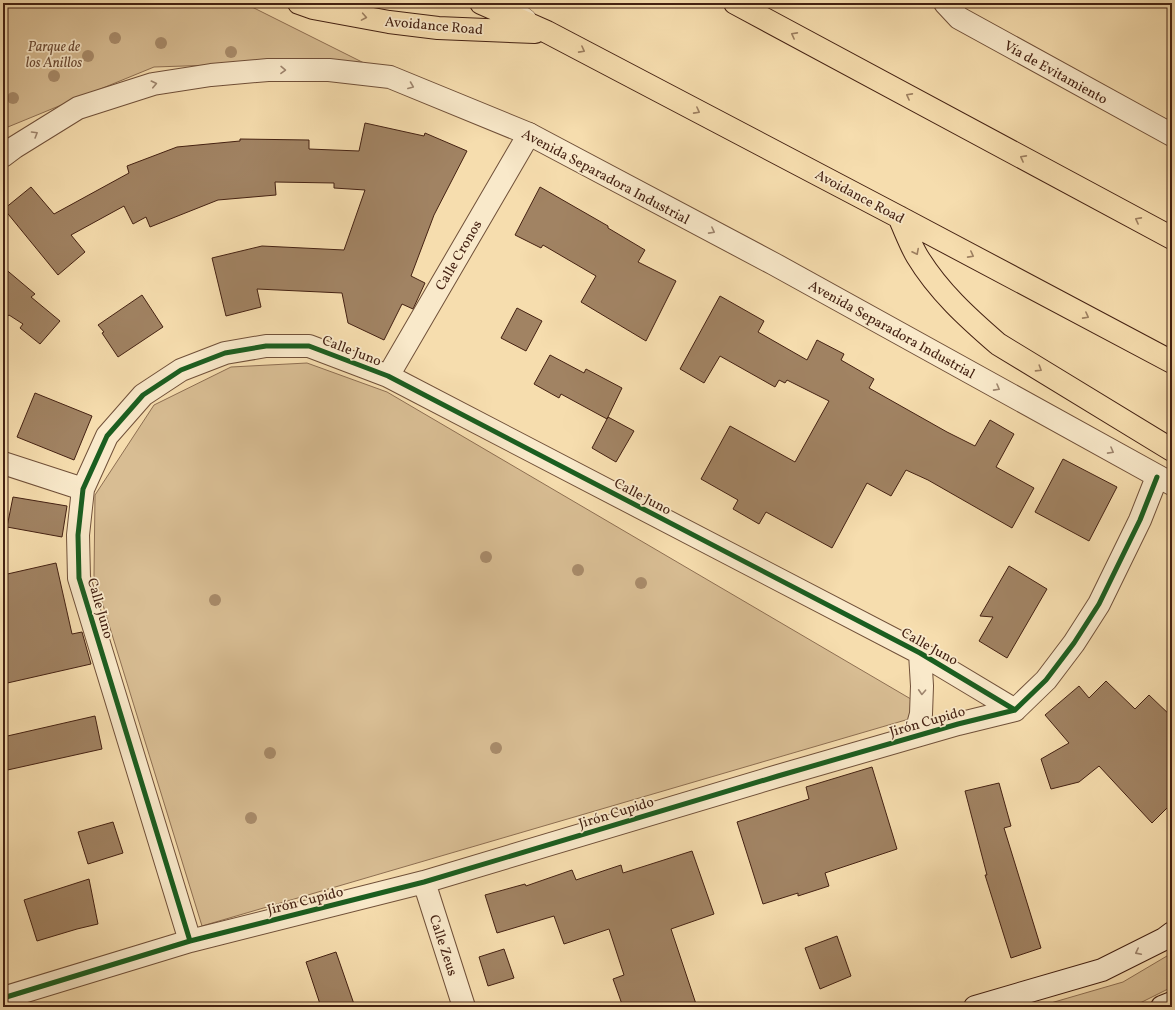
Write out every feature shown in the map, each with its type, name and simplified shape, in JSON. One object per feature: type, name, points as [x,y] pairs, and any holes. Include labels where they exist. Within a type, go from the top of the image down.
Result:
[{"type":"highway","name":"Avoidance Road","points":[[299,3],[320,10],[388,22],[438,28],[548,32]]},
{"type":"highway","name":"Avoidance Road","points":[[481,3],[548,32],[1172,362]]},
{"type":"highway","points":[[735,3],[1172,238]]},
{"type":"highway","points":[[899,217],[917,256],[949,299],[975,325],[998,344],[1172,450]]},
{"type":"street","name":"Vía de Evitamiento","points":[[931,3],[952,10],[1172,135]]},
{"type":"street","name":"Avenida Separadora Industrial","points":[[3,156],[78,108],[153,84],[211,75],[268,70],[329,70],[390,77],[529,134],[774,264],[1165,481]]},
{"type":"street","name":"Calle Cronos","points":[[388,376],[529,134]]},
{"type":"street","name":"Calle Juno","points":[[190,942],[79,578],[78,535],[83,489],[107,436],[143,395],[181,370],[225,354],[266,346],[309,346],[388,376],[920,653],[1014,710]]},
{"type":"street","points":[[3,463],[83,489]]},
{"type":"street","name":"Jirón Cupido","points":[[3,998],[190,942],[424,882],[915,736],[1014,710],[1046,680],[1074,643],[1098,604],[1140,520],[1165,481]]},
{"type":"street","name":"Calle Juno","points":[[915,736],[921,714],[922,686],[920,653]]},
{"type":"street","name":"Calle Zeus","points":[[424,882],[464,1007]]},
{"type":"street","points":[[975,1007],[1102,970],[1164,939],[1172,933]]},
{"type":"street","points":[[1162,1007],[1172,1003]]},
{"type":"lane","points":[[511,3],[548,32]]},
{"type":"green space","name":"Parque de los Anillos","points":[[3,3],[244,3],[378,70],[275,63],[154,67],[3,129]]},
{"type":"green space","points":[[307,363],[387,392],[933,712],[202,926],[94,576],[95,495],[154,405],[231,367]]},
{"type":"green space","points":[[1172,953],[1172,987],[1132,1007],[1037,1007],[1123,982]]},
{"type":"building","points":[[365,123],[424,136],[425,133],[467,151],[434,215],[411,276],[425,283],[413,309],[402,304],[384,340],[348,323],[342,293],[257,289],[261,307],[226,316],[212,258],[262,246],[344,250],[365,190],[334,188],[334,183],[275,182],[276,195],[218,200],[150,227],[146,217],[133,224],[124,206],[71,235],[85,252],[58,275],[4,209],[31,187],[54,214],[129,173],[127,166],[177,147],[240,141],[240,139],[309,140],[309,149],[359,151]]},
{"type":"building","points":[[540,187],[608,226],[608,228],[645,250],[638,262],[676,281],[646,341],[581,302],[596,276],[543,245],[541,248],[515,235]]},
{"type":"building","points":[[3,267],[35,294],[31,297],[60,321],[40,344],[20,328],[23,324],[9,315],[3,320]]},
{"type":"building","points":[[142,295],[163,327],[118,357],[102,333],[104,332],[98,325]]},
{"type":"building","points":[[720,296],[764,321],[758,332],[807,360],[817,340],[844,354],[841,360],[874,379],[869,388],[975,446],[990,420],[1014,434],[996,467],[1034,488],[1012,528],[928,480],[906,470],[891,496],[867,483],[832,548],[766,512],[759,524],[733,509],[738,500],[701,479],[730,426],[795,462],[829,401],[787,380],[785,383],[779,380],[775,387],[720,356],[704,383],[680,369]]},
{"type":"building","points":[[517,308],[542,321],[526,351],[501,338]]},
{"type":"building","points":[[550,355],[584,373],[586,369],[622,388],[607,419],[561,394],[559,398],[534,384]]},
{"type":"building","points":[[35,393],[92,416],[74,460],[17,437]]},
{"type":"building","points":[[608,417],[634,431],[616,462],[592,448]]},
{"type":"building","points":[[1063,459],[1117,487],[1089,541],[1035,512]]},
{"type":"building","points":[[13,497],[67,506],[62,537],[7,527]]},
{"type":"building","points":[[56,563],[72,634],[82,632],[91,664],[3,684],[3,575]]},
{"type":"building","points":[[1009,566],[1047,589],[1007,658],[979,641],[993,617],[980,616]]},
{"type":"building","points":[[1106,681],[1135,709],[1149,695],[1172,717],[1172,803],[1152,823],[1099,766],[1079,782],[1051,789],[1041,759],[1069,743],[1045,715],[1079,686],[1089,698]]},
{"type":"building","points":[[95,716],[102,749],[3,771],[3,737]]},
{"type":"building","points":[[872,767],[897,849],[825,873],[829,886],[798,896],[798,893],[763,904],[737,822],[809,799],[806,787]]},
{"type":"building","points":[[999,783],[1011,826],[1004,828],[1041,948],[1011,958],[985,875],[987,875],[965,791]]},
{"type":"building","points":[[113,822],[123,853],[88,864],[78,832]]},
{"type":"building","points":[[692,851],[714,914],[671,929],[697,1007],[623,1007],[613,979],[624,975],[609,929],[564,944],[554,916],[497,933],[485,895],[525,884],[526,886],[572,870],[576,880],[621,865],[623,873]]},
{"type":"building","points":[[89,879],[98,924],[37,941],[24,900]]},
{"type":"building","points":[[837,936],[851,976],[820,989],[805,948]]},
{"type":"building","points":[[504,949],[514,978],[488,986],[479,957]]},
{"type":"building","points":[[336,952],[355,1007],[321,1007],[306,962]]},
{"type":"cycle path","points":[[190,941],[79,578],[78,535],[83,489],[107,436],[143,395],[181,370],[225,353],[266,346],[309,346],[388,376],[920,653],[1015,710]]},
{"type":"cycle path","points":[[3,998],[190,941],[424,882],[778,776],[958,724],[1015,710],[1046,680],[1074,643],[1099,604],[1140,520],[1157,477]]}]
